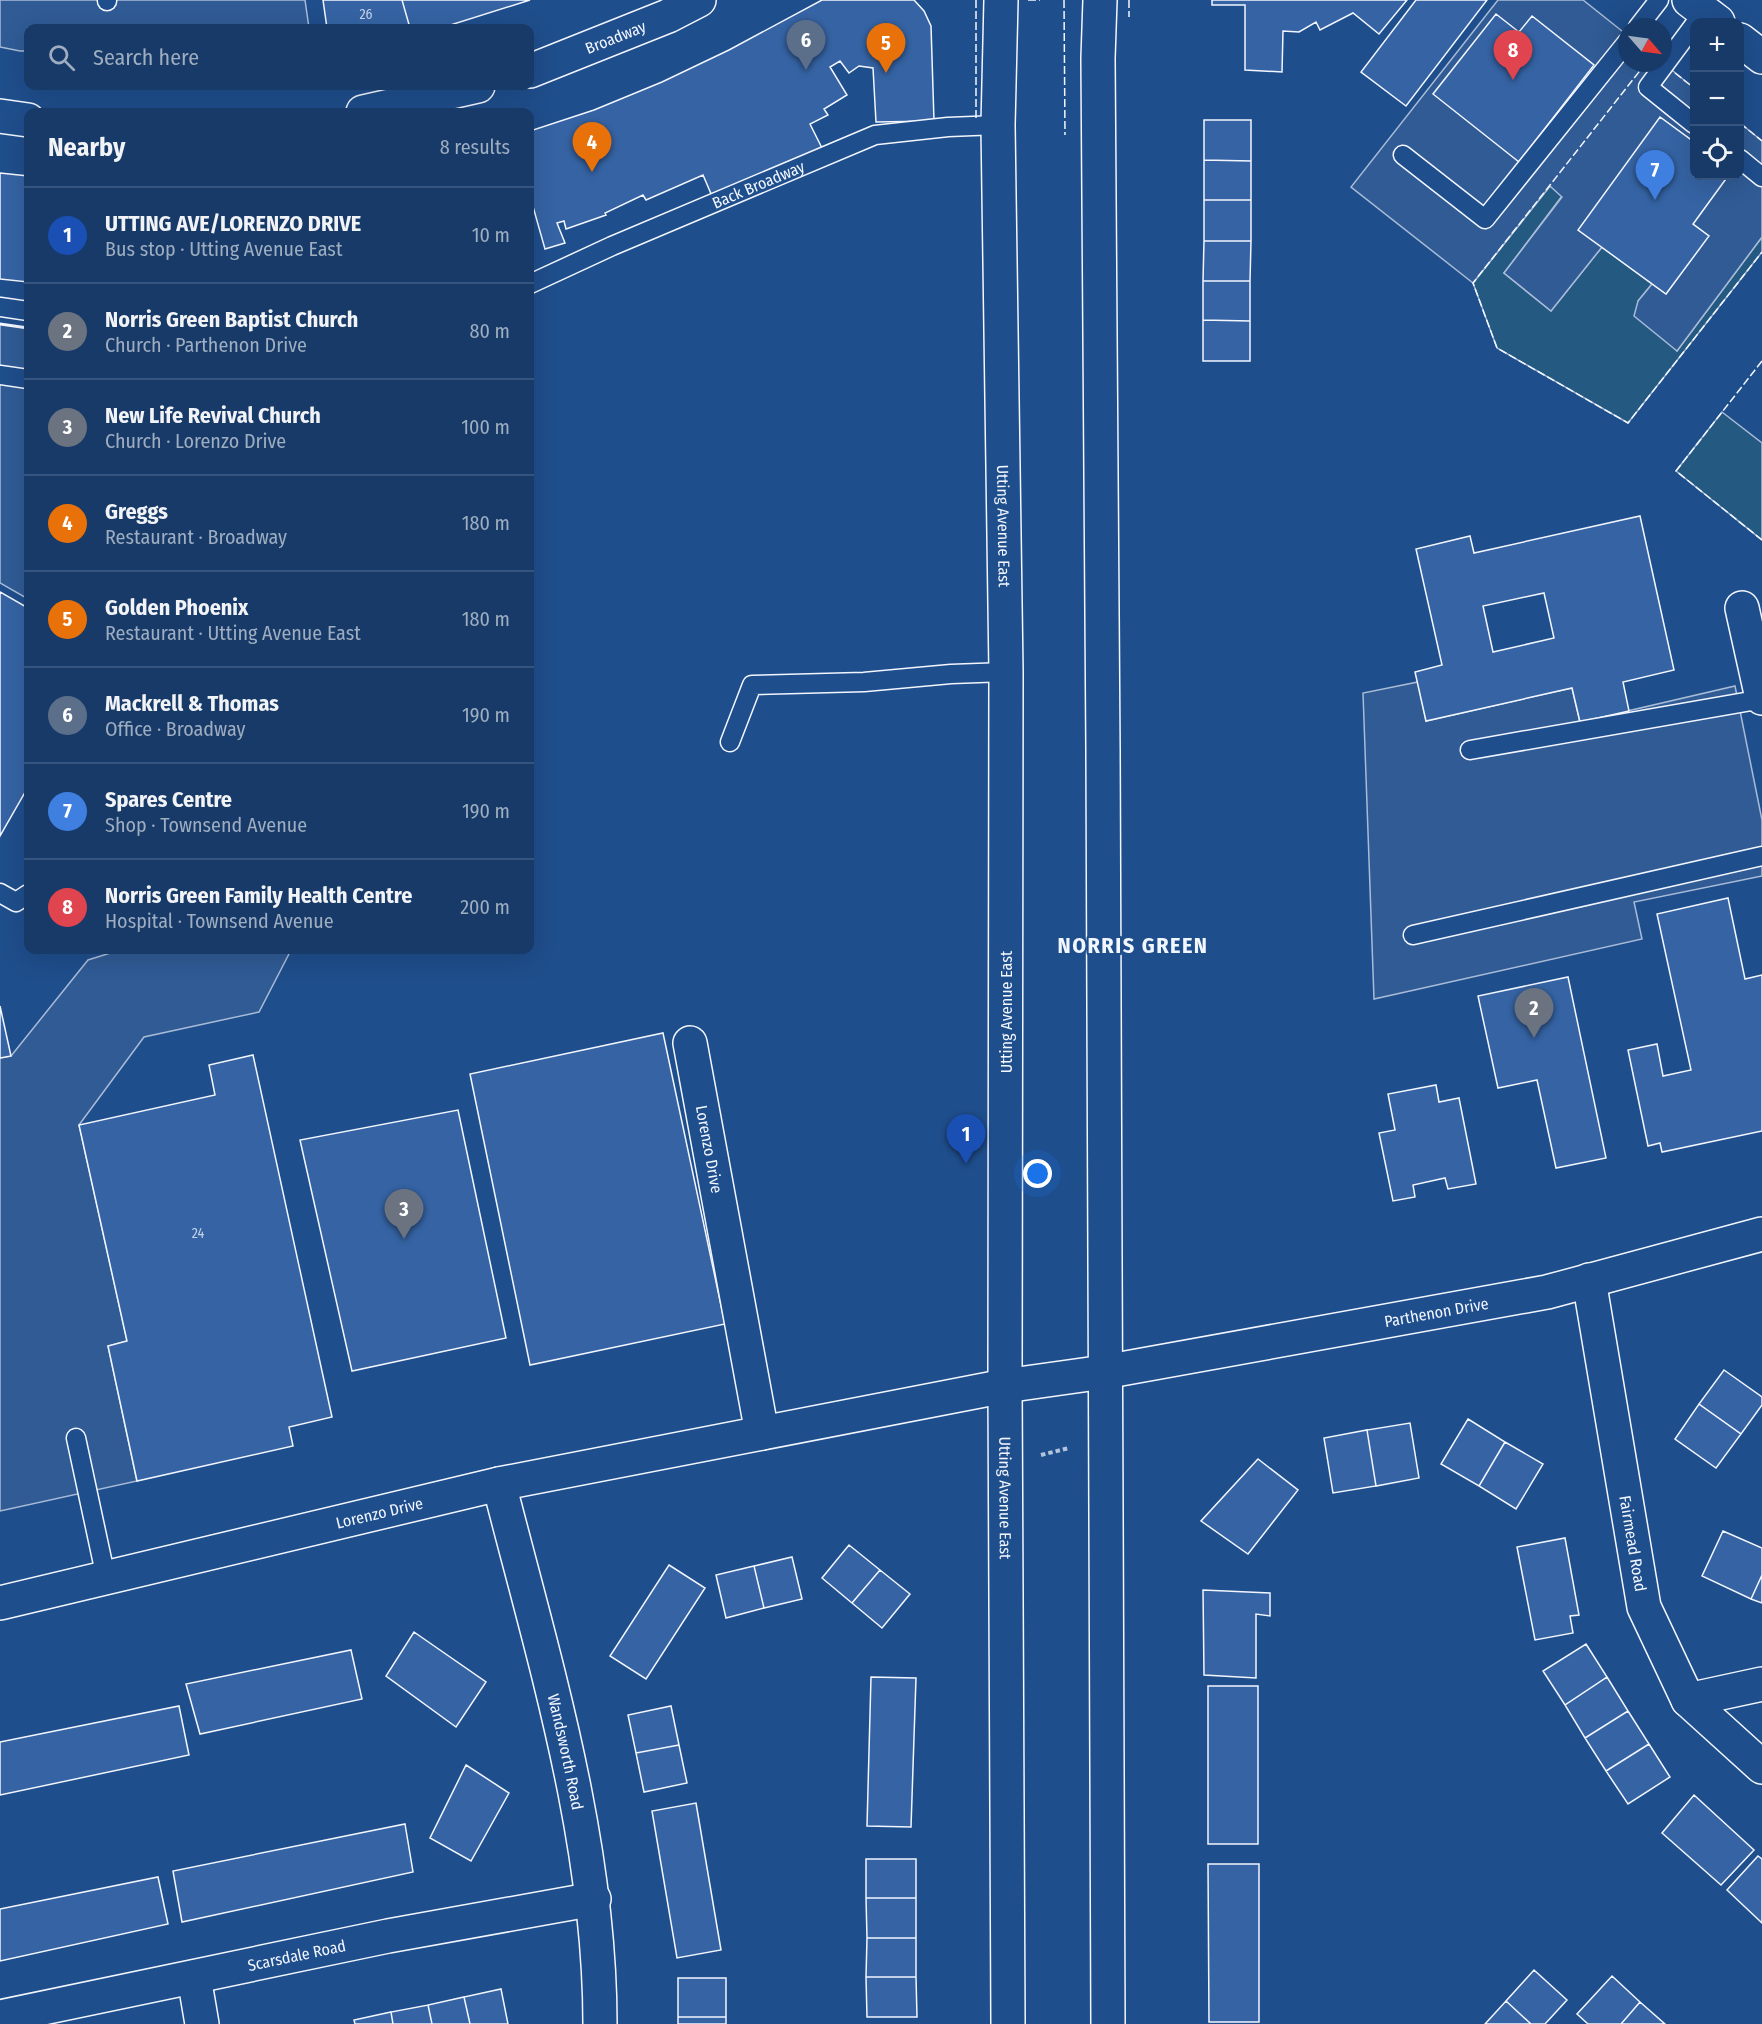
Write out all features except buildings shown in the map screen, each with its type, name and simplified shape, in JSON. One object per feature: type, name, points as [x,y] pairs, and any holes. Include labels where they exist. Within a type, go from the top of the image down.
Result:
[{"type":"street","name":"Broadway","points":[[534,69],[668,16],[699,0]]},
{"type":"street","name":"Utting Avenue East","points":[[1001,0],[998,125],[1006,672],[1005,1386],[1008,2024]]},
{"type":"street","points":[[1100,0],[1098,58],[1108,2024]]},
{"type":"street","points":[[1744,43],[1762,57]]},
{"type":"street","points":[[381,108],[460,90]]},
{"type":"street","points":[[0,116],[24,119]]},
{"type":"street","points":[[1742,608],[1762,699]]},
{"type":"street","name":"Lorenzo Drive","points":[[690,1043],[762,1433]]},
{"type":"street","name":"Parthenon Drive","points":[[1104,1372],[1546,1292],[1762,1233]]},
{"type":"street","name":"Fairmead Road","points":[[1589,1280],[1644,1607],[1688,1700],[1762,1767]]},
{"type":"street","name":"Lorenzo Drive","points":[[0,1603],[499,1484],[1005,1386],[1104,1372]]},
{"type":"street","name":"Wandsworth Road","points":[[499,1484],[563,1738],[594,1899],[600,2024]]},
{"type":"street","points":[[1688,1700],[1762,1684]]},
{"type":"street","name":"Scarsdale Road","points":[[0,2017],[388,1936],[594,1899]]},
{"type":"street","points":[[194,1977],[202,2024]]},
{"type":"lane","points":[[1645,18],[1659,0]]},
{"type":"lane","points":[[1690,120],[1647,87],[1700,16]]},
{"type":"lane","points":[[1403,155],[1485,219],[1618,53]]},
{"type":"lane","name":"Back Broadway","points":[[534,282],[612,246],[875,135],[948,127],[998,125]]},
{"type":"lane","points":[[1744,162],[1762,177]]},
{"type":"lane","points":[[0,307],[24,310]]},
{"type":"lane","points":[[0,375],[24,378]]},
{"type":"lane","points":[[730,742],[752,685],[864,682],[951,674],[1006,672]]},
{"type":"lane","points":[[1470,750],[1762,699]]},
{"type":"lane","points":[[1413,935],[1762,855]]},
{"type":"lane","points":[[0,893],[16,902],[24,897]]},
{"type":"lane","points":[[76,1438],[106,1578]]},
{"type":"path","points":[[1006,1464],[1105,1439]]},
{"type":"shaded area","points":[[0,0],[305,0],[308,24],[24,24],[24,51],[0,47]]},
{"type":"shaded area","points":[[1498,0],[1583,0],[1618,28],[1618,72],[1672,70],[1690,85],[1690,139],[1661,118],[1602,247],[1551,311],[1504,273],[1562,197],[1550,186],[1473,283],[1351,187]]},
{"type":"shaded area","points":[[1744,126],[1762,141],[1762,237],[1677,351],[1634,316],[1638,301],[1652,284],[1666,294],[1708,236],[1693,224],[1725,180],[1744,180]]},
{"type":"shaded area","points":[[1550,186],[1562,196],[1504,273],[1551,311],[1602,247],[1652,284],[1638,301],[1677,351],[1762,237],[1762,252],[1628,423],[1497,348],[1473,283]]},
{"type":"shaded area","points":[[0,324],[24,327],[24,597],[0,583]]},
{"type":"shaded area","points":[[1722,412],[1762,443],[1762,540],[1676,471]]},
{"type":"shaded area","points":[[1418,682],[1426,721],[1572,688],[1580,722],[1735,686],[1762,820],[1762,876],[1634,902],[1642,939],[1374,999],[1363,693]]},
{"type":"shaded area","points":[[107,954],[289,954],[259,1012],[144,1037],[79,1125],[127,1341],[108,1346],[137,1481],[0,1511],[0,1058],[11,1056],[88,960]]},
{"type":"fence","points":[[976,0],[976,119]]},
{"type":"fence","points":[[1028,0],[1040,0]]},
{"type":"fence","points":[[1064,0],[1065,135]]},
{"type":"fence","points":[[1129,0],[1129,17]]},
{"type":"fence","points":[[1639,72],[1473,283],[1497,348],[1628,423],[1762,252]]},
{"type":"fence","points":[[1675,73],[1690,85]]},
{"type":"fence","points":[[1744,126],[1762,141]]},
{"type":"fence","points":[[1762,361],[1676,471],[1762,540]]},
{"type":"wall","points":[[0,324],[24,327]]},
{"type":"place","name":"Mackrell & Thomas","points":[[806,70]]},
{"type":"place","name":"Golden Phoenix","points":[[886,73]]},
{"type":"place","name":"Norris Green Family Health Centre","points":[[1513,80]]},
{"type":"place","name":"Greggs","points":[[592,172]]},
{"type":"place","name":"Spares Centre","points":[[1655,200]]},
{"type":"place","name":"Norris Green Baptist Church","points":[[1534,1038]]},
{"type":"place","name":"UTTING AVE/LORENZO DRIVE","points":[[966,1164]]},
{"type":"place","name":"New Life Revival Church","points":[[404,1239]]},
{"type":"district","name":"NORRIS GREEN","points":[[1133,945]]}]
